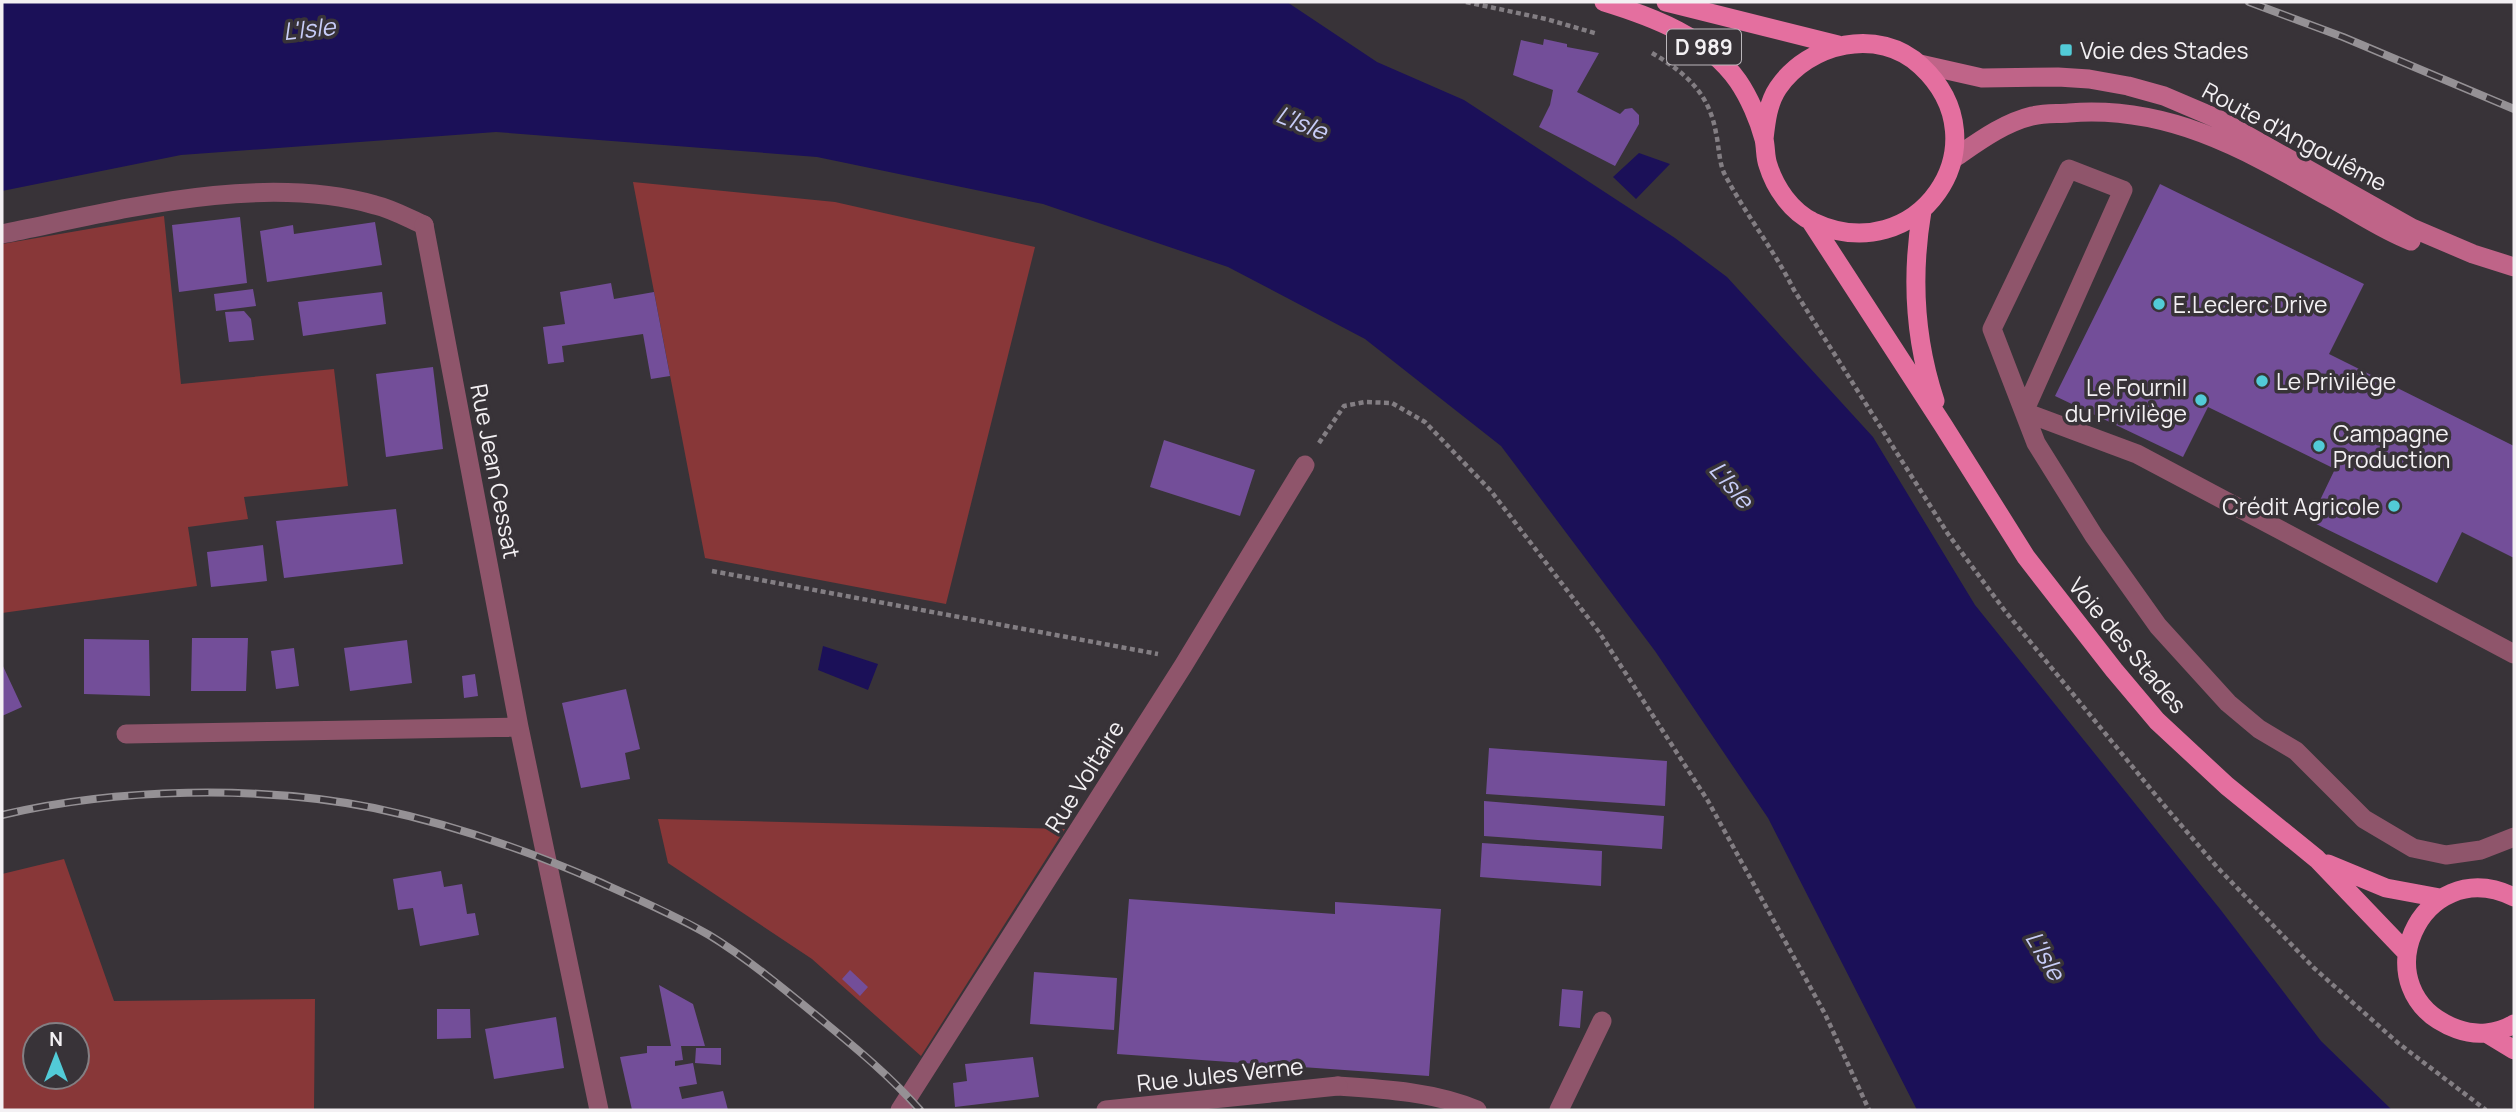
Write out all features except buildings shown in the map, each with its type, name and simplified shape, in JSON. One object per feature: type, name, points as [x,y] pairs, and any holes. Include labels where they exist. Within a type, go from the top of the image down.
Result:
[{"type":"main road","name":"D 989","points":[[1604,2],[1676,29],[1701,45],[1724,65],[1738,82],[1764,139]]},
{"type":"main road","points":[[1666,2],[1838,46]]},
{"type":"main road","points":[[1867,44],[1895,50],[1920,64],[1937,83],[1950,107],[1955,132],[1953,159],[1941,187],[1922,211],[1896,227],[1868,234],[1838,232],[1810,220],[1791,205],[1776,186],[1767,163],[1764,139],[1767,114],[1777,90],[1793,70],[1814,55],[1838,46],[1867,44]]},
{"type":"main road","name":"Route d'Angoulême","points":[[1920,64],[1982,78],[2089,79],[2164,96],[2218,119],[2412,228],[2473,254],[2514,267]]},
{"type":"main road","name":"Route d'Angoulême","points":[[1953,159],[1994,132],[2032,116],[2080,112],[2125,113],[2159,119],[2212,135],[2267,162],[2406,239],[2470,265],[2514,278]]},
{"type":"main road","name":"Voie des Stades","points":[[1922,211],[1914,262],[1915,296],[1928,381],[1943,425]]},
{"type":"main road","name":"Voie des Stades","points":[[1810,220],[2026,558],[2114,670],[2157,721],[2237,794],[2317,859],[2406,952]]},
{"type":"main road","name":"Voie des Stades","points":[[2317,859],[2386,888],[2440,898]]},
{"type":"main road","points":[[2510,890],[2480,887],[2459,890],[2440,898],[2424,913],[2412,931],[2406,952],[2407,973],[2414,994],[2427,1012],[2444,1024],[2465,1032],[2486,1033],[2506,1029],[2514,1024]]},
{"type":"main road","points":[[2486,1033],[2514,1050]]},
{"type":"street","points":[[2024,412],[2123,190],[2069,169],[1992,329],[2024,412],[2036,443],[2094,536],[2158,626],[2228,703],[2259,729],[2296,751],[2364,819],[2413,848],[2446,855],[2481,850],[2514,836]]},
{"type":"street","name":"Rue Jean Cessat","points":[[2,234],[169,201],[241,194],[321,194],[376,205],[424,225],[519,727],[599,1110]]},
{"type":"street","points":[[2024,412],[2137,454],[2514,654]]},
{"type":"street","name":"Rue Voltaire","points":[[900,1110],[1183,666],[1305,465]]},
{"type":"street","points":[[126,734],[519,727]]},
{"type":"street","points":[[1559,1110],[1602,1021]]},
{"type":"street","name":"Rue Jules Verne","points":[[1106,1110],[1338,1086],[1389,1090],[1477,1110]]},
{"type":"path","points":[[1466,2],[1546,19],[1611,37]]},
{"type":"path","points":[[1646,50],[1675,67],[1699,89],[1714,120],[1723,172],[1948,534],[2006,611],[2217,867],[2304,958],[2398,1043],[2486,1110]]},
{"type":"path","points":[[1305,465],[1344,405],[1365,402],[1392,403],[1425,422],[1491,491],[1599,632],[1709,801],[1825,1014],[1869,1110]]},
{"type":"path","points":[[712,571],[1162,654],[1183,666]]},
{"type":"shaded area","points":[[633,182],[835,202],[1035,247],[946,604],[705,558]]},
{"type":"shaded area","points":[[164,216],[181,384],[334,369],[348,486],[244,497],[248,519],[188,527],[197,586],[2,613],[2,244]]},
{"type":"shaded area","points":[[658,819],[1065,829],[921,1056],[812,959],[668,863]]},
{"type":"shaded area","points":[[64,859],[114,1001],[315,999],[314,1110],[2,1110],[2,874]]},
{"type":"water","name":"L'Isle","points":[[2,2],[1287,2],[1377,62],[1464,100],[1675,238],[1727,277],[1873,437],[1975,605],[2220,909],[2321,1041],[2392,1110],[1917,1110],[1768,818],[1655,651],[1501,446],[1365,339],[1228,267],[1043,204],[817,157],[496,132],[181,155],[2,191]]},
{"type":"water","points":[[1639,153],[1670,164],[1636,199],[1613,177]]},
{"type":"water","points":[[823,646],[878,664],[868,690],[818,670]]},
{"type":"railway","points":[[2249,2],[2343,37],[2514,109]]},
{"type":"railway","points":[[2,815],[92,799],[236,793],[330,801],[374,808],[486,838],[595,880],[709,935],[767,976],[836,1032],[886,1075],[920,1110]]},
{"type":"place","name":"Voie des Stades","points":[[2066,50]]},
{"type":"place","name":"E.Leclerc Drive","points":[[2159,304]]},
{"type":"place","name":"Le Privilège","points":[[2262,381]]},
{"type":"place","name":"Le Fournil du Privilège","points":[[2201,400]]},
{"type":"place","name":"Campagne Production","points":[[2319,446]]},
{"type":"place","name":"Crédit Agricole","points":[[2394,506]]}]
